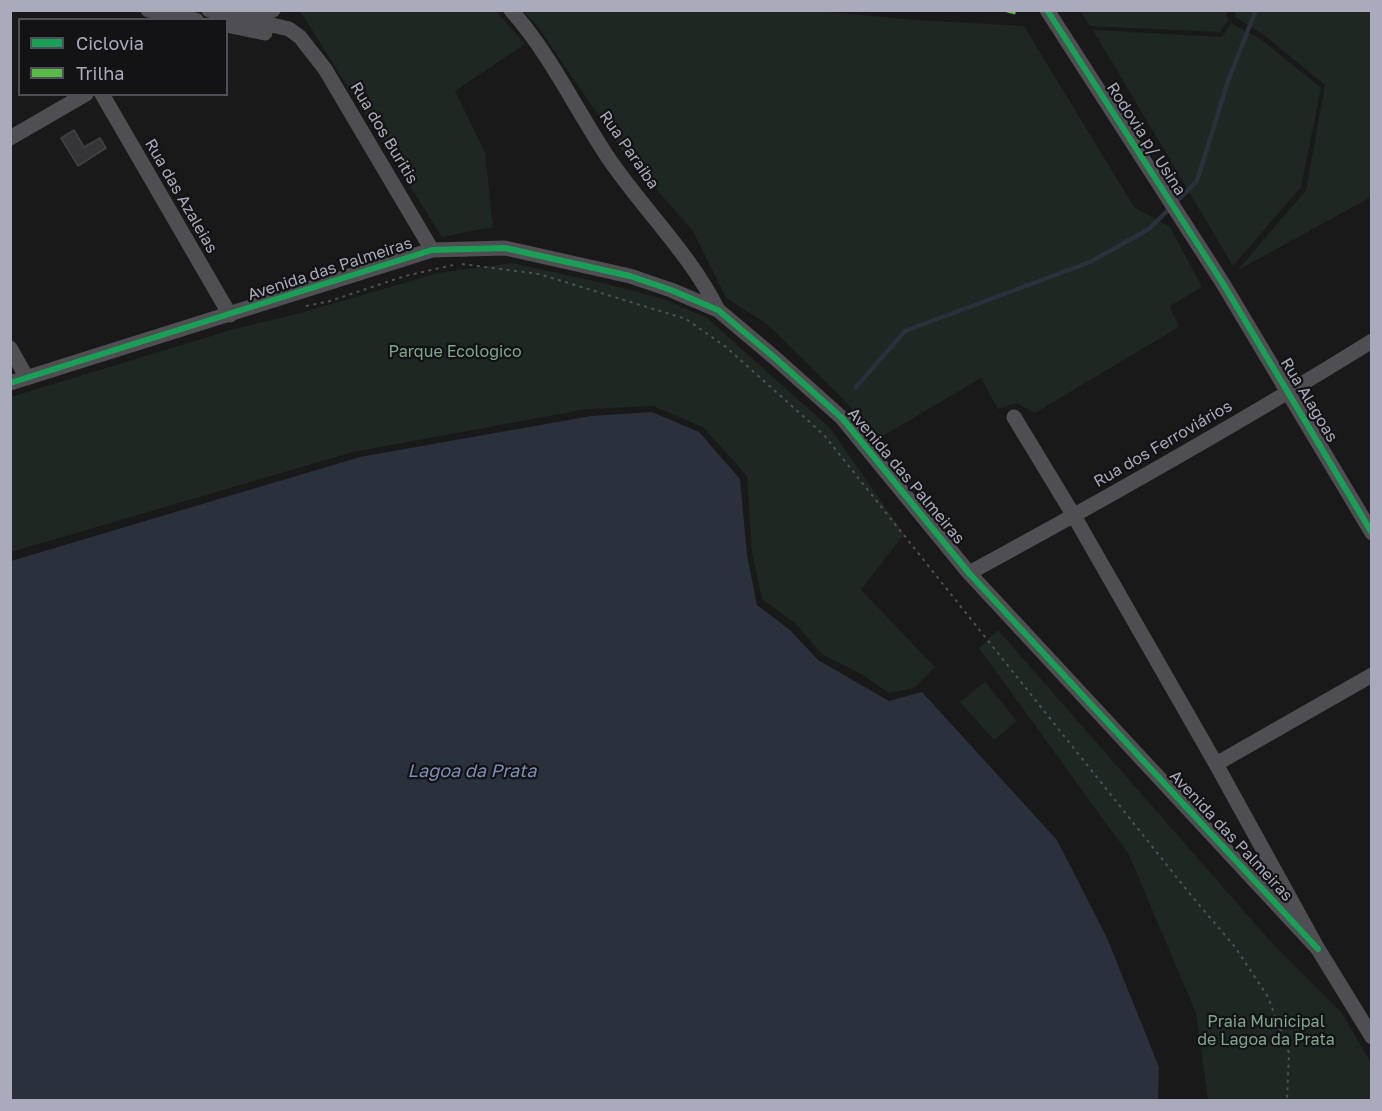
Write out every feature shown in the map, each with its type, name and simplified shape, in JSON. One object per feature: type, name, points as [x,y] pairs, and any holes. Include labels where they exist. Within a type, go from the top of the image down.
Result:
[{"type":"street","points":[[148,10],[186,18]]},
{"type":"street","points":[[209,10],[280,23]]},
{"type":"street","name":"Rua Paraiba","points":[[511,10],[531,32],[610,160],[705,285],[718,310]]},
{"type":"street","name":"Rodovia p/ Usina","points":[[1047,10],[1222,282]]},
{"type":"street","points":[[228,25],[243,18]]},
{"type":"street","points":[[228,25],[280,23]]},
{"type":"street","name":"Rua dos Buritis","points":[[280,23],[325,69],[432,250]]},
{"type":"street","points":[[10,138],[83,96]]},
{"type":"street","name":"Rua das Azaleias","points":[[103,96],[230,315]]},
{"type":"street","name":"Avenida das Palmeiras","points":[[10,383],[432,250],[505,248],[630,276],[718,310],[842,418],[969,573],[1318,949]]},
{"type":"street","name":"Rua Alagoas","points":[[1222,282],[1371,533]]},
{"type":"street","name":"Rua dos Ferroviários","points":[[969,573],[1074,516],[1289,392],[1371,341]]},
{"type":"street","points":[[10,348],[27,378]]},
{"type":"street","points":[[1014,417],[1074,516],[1216,764],[1318,949],[1366,1013],[1371,1037]]},
{"type":"street","points":[[1216,764],[1371,675]]},
{"type":"path","points":[[298,308],[330,301],[405,276],[457,264],[539,274],[686,319],[726,347],[824,435],[1190,894],[1235,947],[1268,997],[1289,1053],[1287,1101]]},
{"type":"green space","points":[[806,10],[916,20],[1024,26],[1134,207],[1170,227],[1202,287],[1170,306],[1179,327],[1035,413],[1016,403],[998,409],[981,378],[876,440],[846,402],[767,324],[726,298],[693,231],[622,150],[536,24],[523,11]]},
{"type":"green space","points":[[300,11],[496,11],[525,44],[455,91],[485,152],[493,227],[442,237]]},
{"type":"green space","points":[[1080,11],[1227,11],[1228,21],[1220,32],[1090,26]]},
{"type":"green space","points":[[1236,11],[1372,11],[1371,197],[1238,270],[1306,190],[1325,85],[1264,35],[1235,17]]},
{"type":"green space","points":[[1231,23],[1262,40],[1321,88],[1301,187],[1233,266],[1093,30],[1222,37]]},
{"type":"green space","name":"Parque Ecologico","points":[[512,263],[664,299],[707,318],[830,428],[904,534],[861,590],[935,667],[914,688],[889,693],[861,674],[822,654],[795,623],[762,599],[752,553],[747,476],[703,427],[653,406],[587,409],[353,452],[11,552],[11,397],[234,329],[297,314],[438,273]]},
{"type":"green space","name":"Praia Municipal de Lagoa da Prata","points":[[998,630],[1271,942],[1342,1013],[1371,1063],[1371,1100],[1208,1100],[1196,1013],[1129,855],[979,648]]},
{"type":"green space","points":[[985,682],[1017,721],[994,740],[960,702]]},
{"type":"water","name":"Lagoa da Prata","points":[[652,412],[699,432],[740,479],[747,555],[757,605],[790,630],[818,660],[889,701],[922,692],[1057,840],[1107,938],[1159,1067],[1158,1100],[11,1100],[11,561],[360,457],[591,416]]},
{"type":"building","points":[[74,130],[84,147],[100,138],[106,148],[78,166],[61,138]]},
{"type":"waterway","points":[[856,387],[905,331],[1090,262],[1149,229],[1197,181],[1228,81],[1256,10]]},
{"type":"marked path","points":[[1007,10],[1018,13]]},
{"type":"cycle path","points":[[1047,10],[1222,282],[1372,533]]},
{"type":"cycle path","points":[[10,383],[432,250],[505,248],[630,276],[718,310],[842,418],[969,573],[1318,949]]}]
